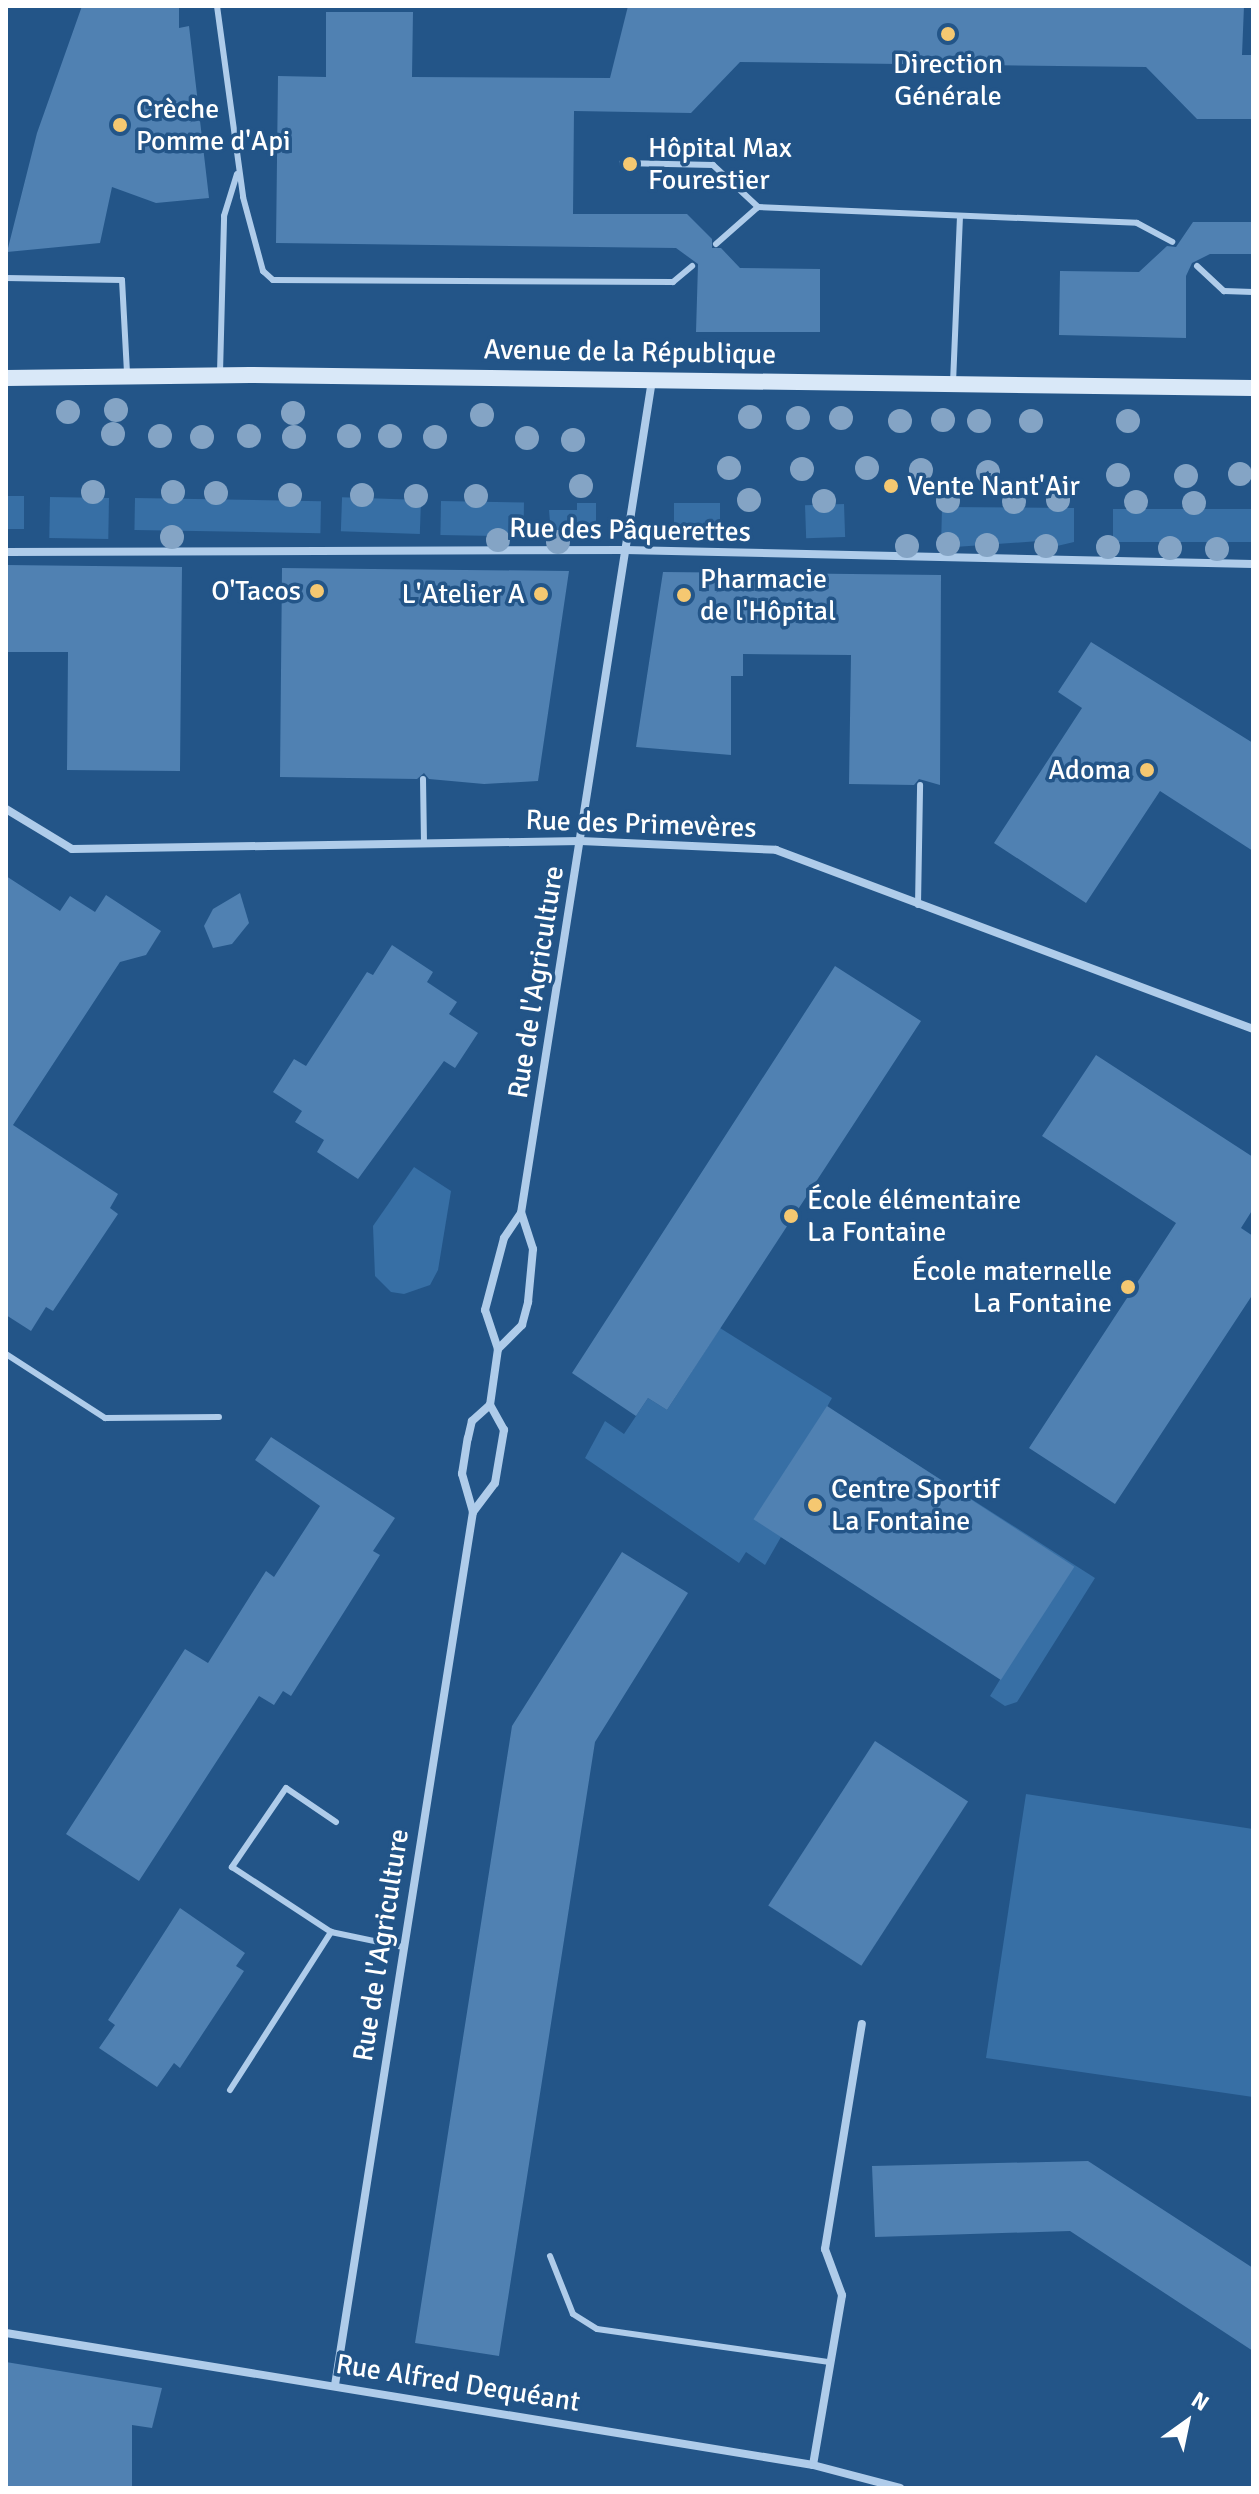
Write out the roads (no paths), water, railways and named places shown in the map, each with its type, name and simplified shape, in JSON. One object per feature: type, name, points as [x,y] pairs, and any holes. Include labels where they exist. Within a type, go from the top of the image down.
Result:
[{"type":"main road","name":"Avenue de la République","points":[[6,378],[220,375],[1253,388]]},
{"type":"street","name":"Rue de l'Agriculture","points":[[473,1512],[495,1483],[504,1430],[490,1405],[498,1349],[485,1310],[504,1238],[521,1213],[652,379]]},
{"type":"street","name":"Rue des Pâquerettes","points":[[6,552],[625,550],[1253,564]]},
{"type":"street","name":"Rue des Primevères","points":[[6,809],[72,849],[581,841],[776,850],[1253,1029]]},
{"type":"street","name":"Rue de l'Agriculture","points":[[498,1349],[522,1325],[528,1302],[533,1249],[521,1213]]},
{"type":"street","name":"Rue de l'Agriculture","points":[[335,2385],[473,1512],[462,1474],[472,1421],[490,1405]]},
{"type":"street","points":[[813,2465],[842,2295],[825,2249],[862,2024]]},
{"type":"street","name":"Rue Alfred Dequéant","points":[[6,2333],[813,2465],[900,2488]]},
{"type":"lane","points":[[217,6],[238,170],[263,271],[273,280],[673,282],[692,266]]},
{"type":"lane","points":[[622,163],[713,165],[758,207],[1137,223],[1172,242]]},
{"type":"lane","points":[[220,375],[224,216],[238,170]]},
{"type":"lane","points":[[716,244],[758,207]]},
{"type":"lane","points":[[953,383],[960,216]]},
{"type":"lane","points":[[1197,266],[1224,291],[1253,292]]},
{"type":"lane","points":[[6,278],[122,280],[128,377]]},
{"type":"lane","points":[[423,779],[424,844]]},
{"type":"lane","points":[[918,905],[920,785]]},
{"type":"lane","points":[[6,1354],[105,1418],[219,1417]]},
{"type":"lane","points":[[336,1822],[286,1788],[232,1867],[331,1932],[403,1947]]},
{"type":"lane","points":[[230,2090],[331,1932]]},
{"type":"lane","points":[[550,2256],[573,2314],[597,2329],[830,2362]]},
{"type":"place","name":"Direction Générale","points":[[948,34]]},
{"type":"place","name":"Crèche Pomme d'Api","points":[[120,125]]},
{"type":"place","name":"Hôpital Max Fourestier","points":[[630,164]]},
{"type":"place","name":"Vente Nant'Air","points":[[891,486]]},
{"type":"place","name":"O'Tacos","points":[[317,591]]},
{"type":"place","name":"L'Atelier A","points":[[541,594]]},
{"type":"place","name":"Pharmacie de l'Hôpital","points":[[684,595]]},
{"type":"place","name":"Adoma","points":[[1147,770]]},
{"type":"place","name":"École élémentaire La Fontaine","points":[[791,1216]]},
{"type":"place","name":"École maternelle La Fontaine","points":[[1128,1287]]},
{"type":"place","name":"Centre Sportif La Fontaine","points":[[815,1505]]}]
